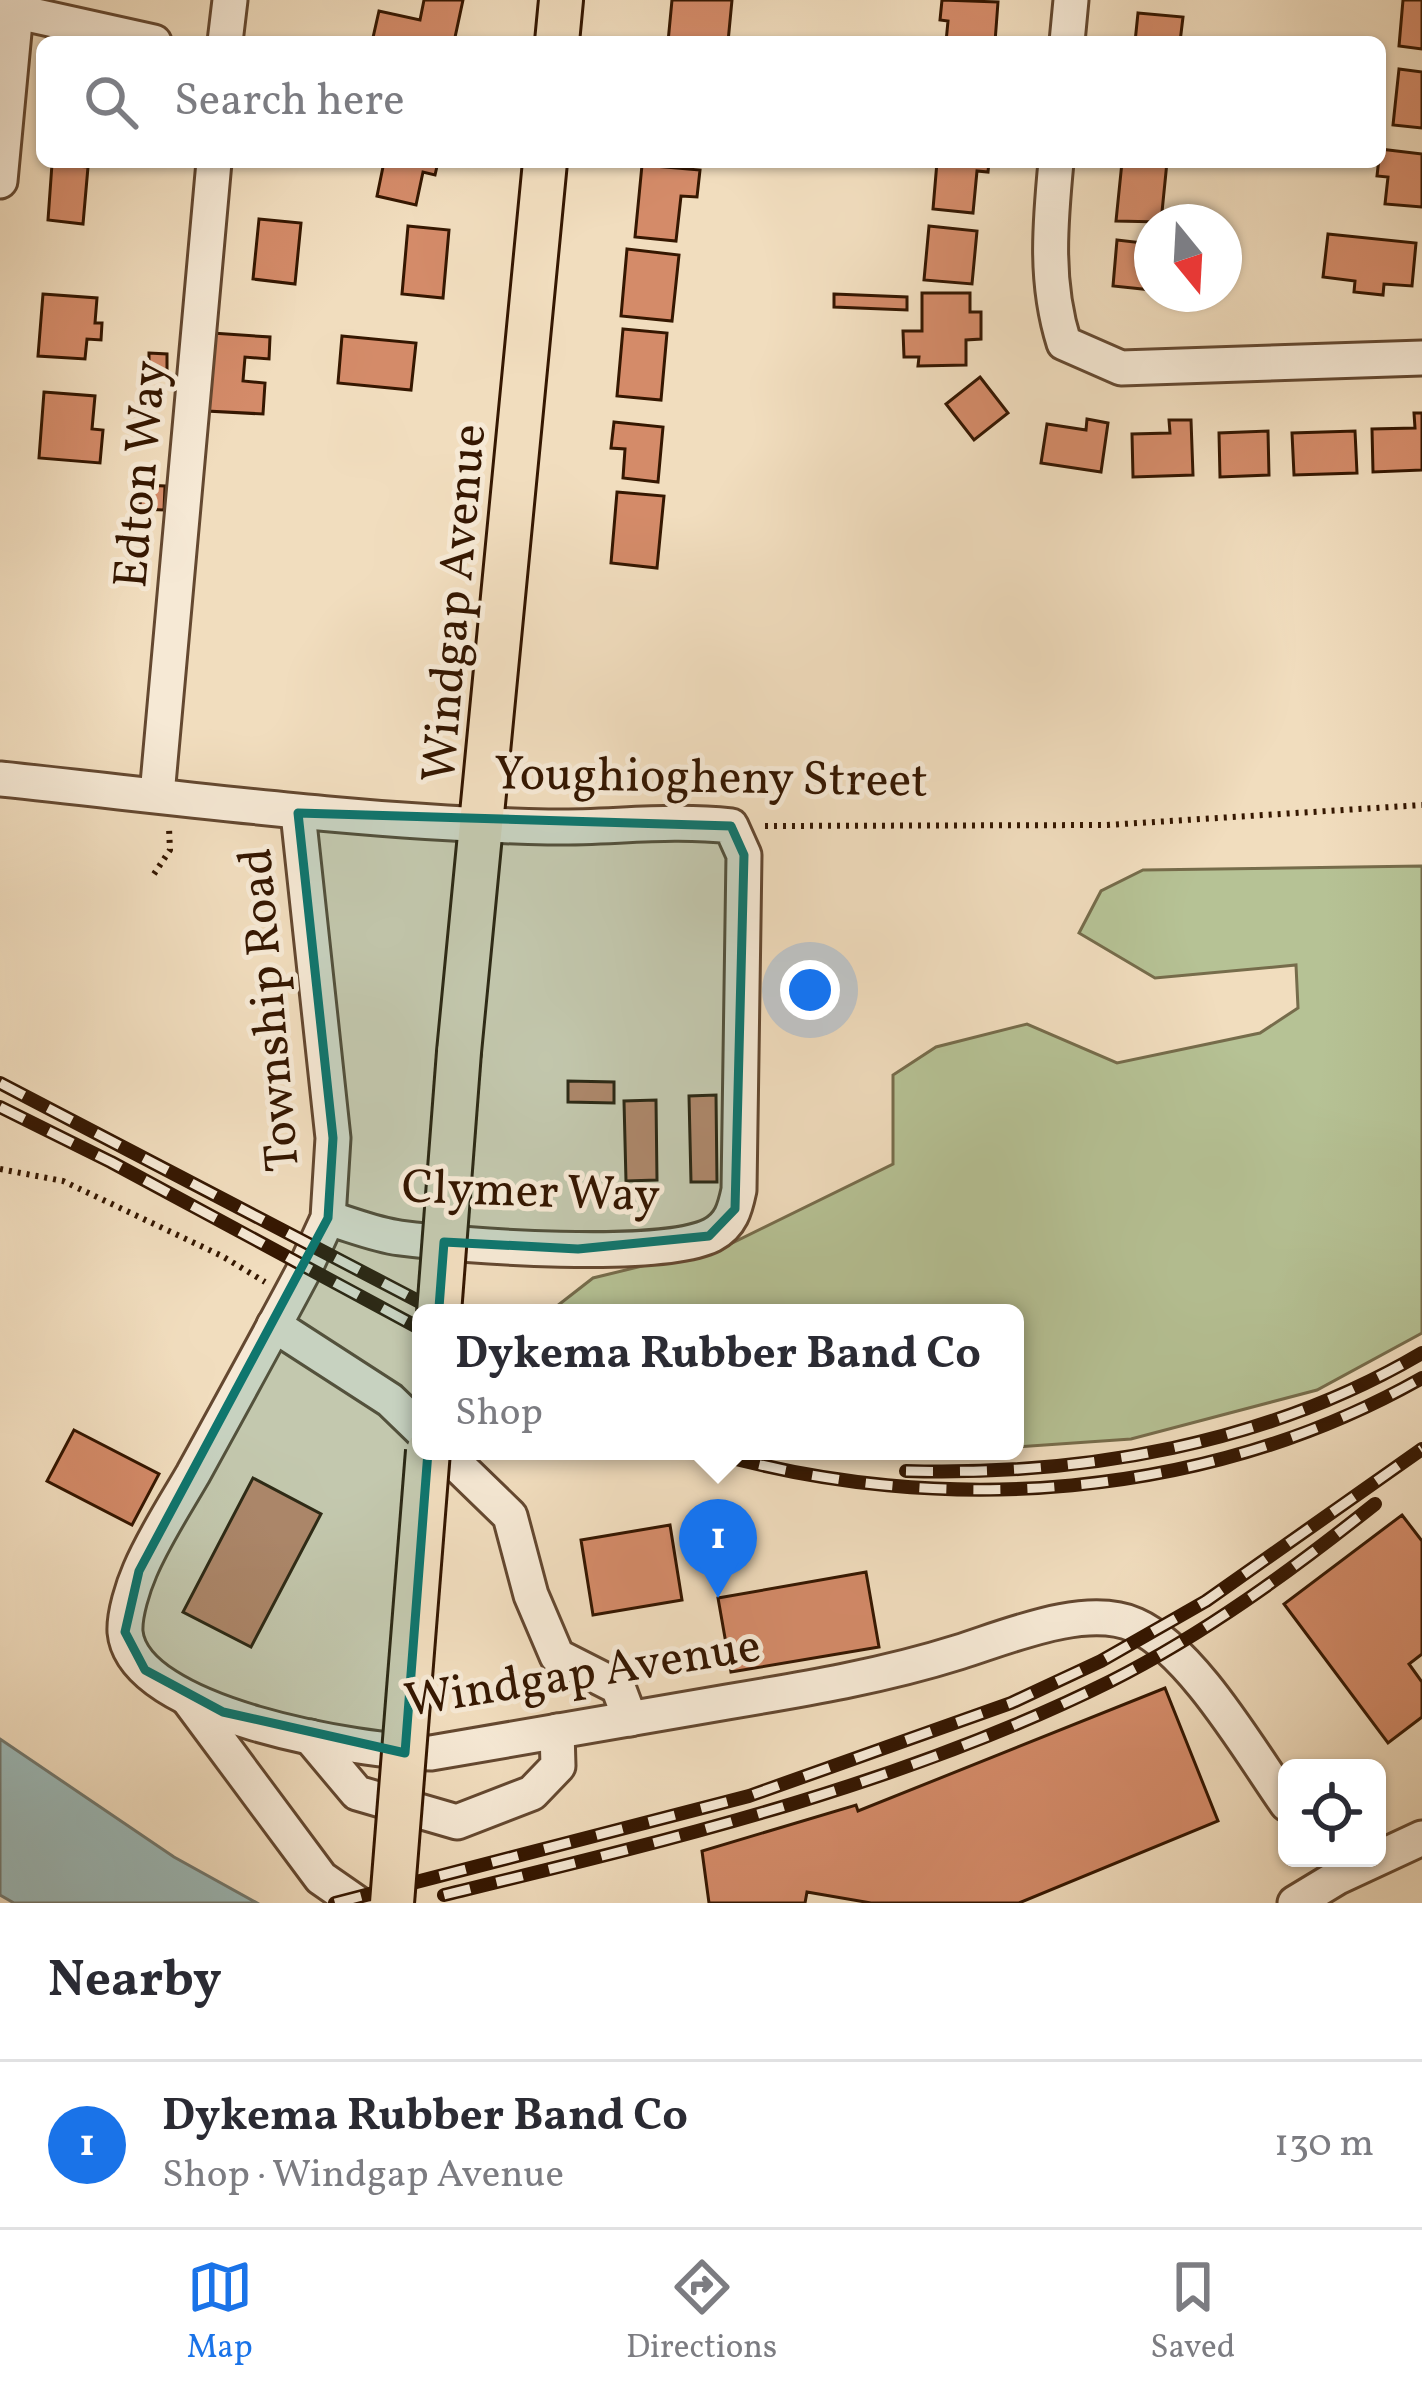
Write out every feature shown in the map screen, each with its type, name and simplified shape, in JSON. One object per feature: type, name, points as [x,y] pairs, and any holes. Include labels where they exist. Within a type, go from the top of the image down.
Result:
[{"type":"main road","points":[[558,36],[561,0]]},
{"type":"main road","name":"Windgap Avenue","points":[[440,1304],[459,1052],[544,168]]},
{"type":"main road","points":[[392,1903],[427,1460]]},
{"type":"street","points":[[226,36],[230,0]]},
{"type":"street","points":[[1068,36],[1071,0]]},
{"type":"street","points":[[0,181],[8,10],[127,36]]},
{"type":"street","name":"Edton Way","points":[[158,795],[213,168]]},
{"type":"street","points":[[1055,168],[1048,244],[1054,310],[1064,343],[1121,368],[1422,358]]},
{"type":"street","name":"Youghiogheny Street","points":[[0,779],[298,813],[545,827],[687,821],[731,826]]},
{"type":"street","name":"Township Road","points":[[298,813],[333,1138],[328,1218],[306,1266]]},
{"type":"street","name":"Clymer Way","points":[[328,1218],[394,1238],[578,1249],[678,1243],[710,1236],[728,1223],[739,1190],[744,856],[731,826]]},
{"type":"street","name":"Windgap Avenue","points":[[306,1266],[139,1571],[125,1632],[133,1655],[166,1689],[310,1737],[386,1753],[431,1753],[885,1672],[1025,1630],[1108,1618],[1131,1622],[1169,1647],[1278,1791]]},
{"type":"street","points":[[282,1311],[412,1421]]},
{"type":"street","points":[[452,1460],[510,1516],[531,1595],[556,1656],[618,1687],[630,1719]]},
{"type":"street","points":[[187,1698],[321,1878],[357,1903]]},
{"type":"street","points":[[310,1737],[358,1793],[457,1822],[532,1793],[558,1766],[557,1731]]},
{"type":"street","points":[[1295,1903],[1422,1838]]},
{"type":"path","points":[[154,874],[170,850],[169,826],[158,795]]},
{"type":"path","name":"Youghiogheny Street","points":[[731,826],[1108,826],[1422,806]]},
{"type":"path","points":[[0,1169],[63,1181],[222,1256],[282,1311]]},
{"type":"highlighted area","points":[[298,813],[731,826],[744,855],[735,1209],[709,1236],[578,1249],[444,1242],[405,1753],[223,1712],[145,1670],[125,1632],[139,1571],[328,1218],[333,1138]]},
{"type":"green space","points":[[1422,866],[1422,1333],[1317,1390],[1131,1439],[1024,1446],[1024,1304],[560,1304],[593,1278],[728,1245],[893,1164],[893,1075],[936,1047],[1027,1024],[1117,1063],[1260,1033],[1298,1008],[1296,965],[1155,978],[1079,933],[1101,891],[1143,870]]},
{"type":"water","points":[[0,1739],[174,1857],[257,1903],[14,1903],[0,1895]]},
{"type":"building","points":[[424,0],[463,0],[455,36],[373,36],[379,11],[420,20]]},
{"type":"building","points":[[672,0],[732,0],[729,36],[669,36]]},
{"type":"building","points":[[942,0],[998,2],[995,36],[947,36],[948,21],[940,20]]},
{"type":"building","points":[[1403,0],[1422,0],[1422,49],[1399,46]]},
{"type":"building","points":[[1138,13],[1183,17],[1181,36],[1136,36]]},
{"type":"building","points":[[1399,69],[1422,72],[1422,128],[1393,125]]},
{"type":"building","points":[[1386,150],[1422,154],[1422,207],[1385,204],[1388,177],[1377,176],[1378,168],[1386,168]]},
{"type":"building","points":[[52,168],[88,168],[83,224],[48,220]]},
{"type":"building","points":[[383,168],[437,168],[435,175],[423,172],[416,205],[377,196]]},
{"type":"building","points":[[642,168],[700,170],[697,197],[681,196],[676,241],[635,237]]},
{"type":"building","points":[[936,168],[988,168],[988,172],[977,171],[973,213],[933,209]]},
{"type":"building","points":[[1121,168],[1166,168],[1163,204],[1134,204],[1134,221],[1116,221]]},
{"type":"building","points":[[259,219],[301,223],[295,284],[253,279]]},
{"type":"building","points":[[408,226],[449,230],[443,298],[402,294]]},
{"type":"building","points":[[929,226],[977,231],[972,284],[924,280]]},
{"type":"building","points":[[1328,234],[1416,243],[1412,286],[1384,284],[1383,295],[1354,292],[1355,281],[1323,277]]},
{"type":"building","points":[[1117,240],[1134,242],[1134,288],[1113,286]]},
{"type":"building","points":[[627,249],[679,255],[672,321],[621,316]]},
{"type":"building","points":[[922,293],[970,293],[970,312],[981,312],[981,339],[966,340],[966,365],[918,366],[919,357],[904,357],[903,331],[922,331]]},
{"type":"building","points":[[43,294],[97,298],[95,323],[102,323],[101,340],[87,339],[85,359],[38,356]]},
{"type":"building","points":[[834,294],[907,297],[907,310],[834,307]]},
{"type":"building","points":[[623,329],[667,333],[661,400],[617,396]]},
{"type":"building","points":[[212,333],[270,337],[269,359],[245,357],[243,381],[265,383],[263,414],[207,411]]},
{"type":"building","points":[[342,336],[416,343],[411,390],[338,383]]},
{"type":"building","points":[[149,353],[167,354],[167,377],[149,376]]},
{"type":"building","points":[[980,377],[1008,413],[974,440],[946,404]]},
{"type":"building","points":[[44,392],[95,396],[92,429],[103,430],[100,463],[39,458]]},
{"type":"building","points":[[1414,413],[1422,413],[1422,470],[1373,472],[1372,429],[1415,428]]},
{"type":"building","points":[[1087,419],[1108,423],[1101,472],[1041,463],[1047,424],[1086,430]]},
{"type":"building","points":[[1169,420],[1191,420],[1193,475],[1133,477],[1132,434],[1170,433]]},
{"type":"building","points":[[614,422],[663,427],[658,482],[623,478],[625,449],[611,448]]},
{"type":"building","points":[[1268,431],[1269,475],[1220,477],[1219,433]]},
{"type":"building","points":[[1355,431],[1357,473],[1294,475],[1292,433]]},
{"type":"building","points":[[141,485],[165,486],[164,510],[140,509]]},
{"type":"building","points":[[617,492],[664,496],[657,568],[611,563]]},
{"type":"building","points":[[568,1081],[614,1082],[614,1103],[568,1102]]},
{"type":"building","points":[[716,1095],[717,1182],[691,1182],[689,1096]]},
{"type":"building","points":[[656,1100],[657,1180],[626,1181],[624,1101]]},
{"type":"building","points":[[74,1430],[159,1474],[132,1525],[47,1481]]},
{"type":"building","points":[[253,1478],[321,1514],[251,1647],[183,1612]]},
{"type":"building","points":[[1402,1515],[1422,1541],[1422,1654],[1409,1664],[1422,1682],[1422,1717],[1388,1743],[1284,1604]]},
{"type":"building","points":[[670,1525],[682,1600],[593,1615],[581,1540]]},
{"type":"building","points":[[866,1572],[879,1647],[731,1672],[718,1598]]},
{"type":"building","points":[[1165,1688],[1218,1821],[1019,1903],[871,1903],[807,1892],[805,1903],[709,1903],[702,1851],[856,1805],[858,1811]]},
{"type":"railway","points":[[0,1083],[424,1304]]},
{"type":"railway","points":[[0,1107],[412,1324]]},
{"type":"railway","points":[[906,1471],[1040,1467],[1173,1448],[1301,1411],[1422,1353]]},
{"type":"railway","points":[[745,1460],[887,1485],[980,1490],[1072,1485],[1163,1472],[1253,1450],[1339,1419],[1422,1378]]},
{"type":"railway","points":[[335,1903],[749,1796],[1011,1703],[1101,1661],[1206,1601],[1422,1449]]},
{"type":"railway","points":[[444,1895],[784,1806],[950,1751],[1032,1718],[1181,1642],[1280,1576],[1375,1504]]},
{"type":"place","name":"Dykema Rubber Band Co","points":[[718,1598]]}]
